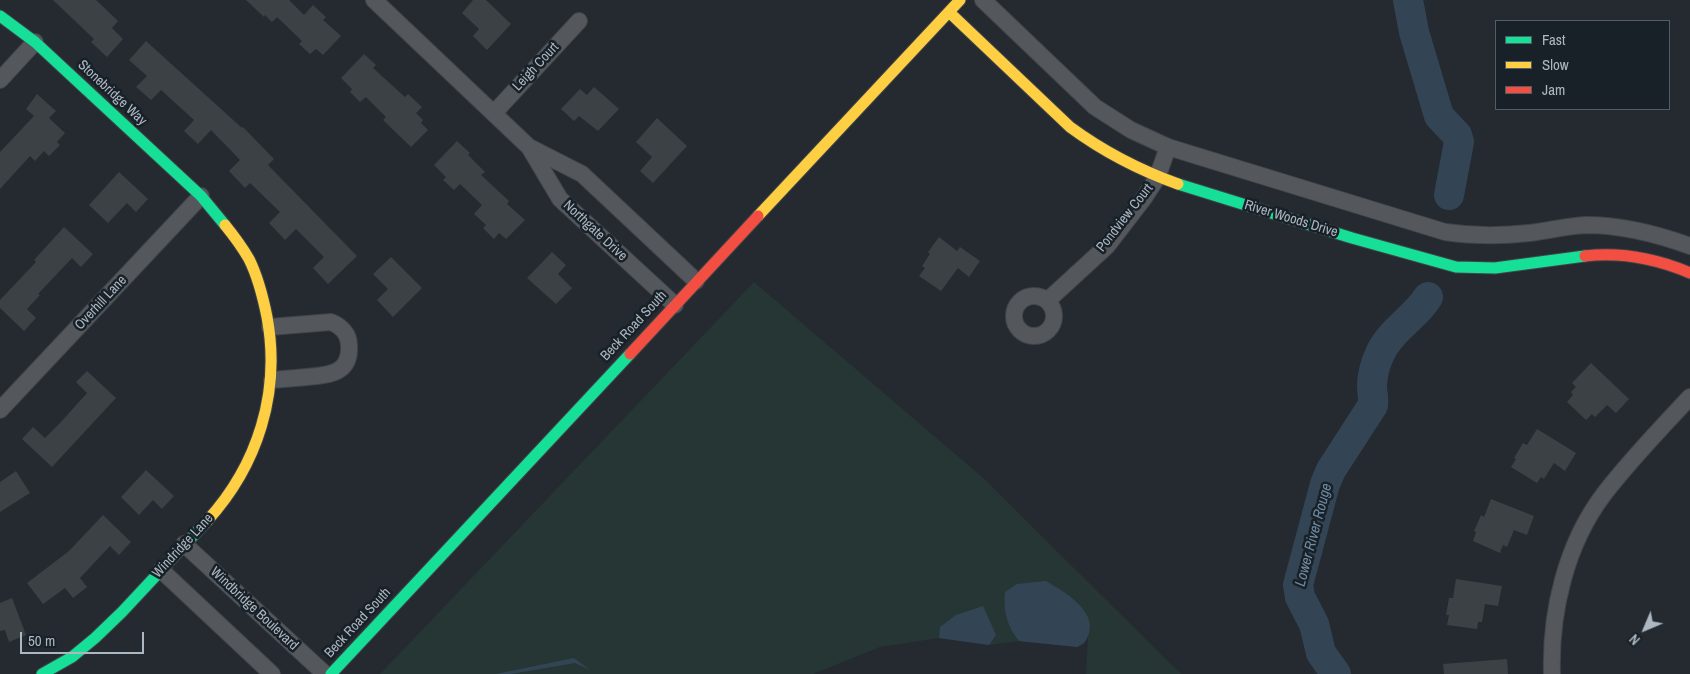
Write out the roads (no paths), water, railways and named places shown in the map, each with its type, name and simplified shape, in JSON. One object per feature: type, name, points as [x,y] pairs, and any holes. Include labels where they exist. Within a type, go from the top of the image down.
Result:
[{"type":"street","name":"Northgate Drive","points":[[374,0],[529,147],[560,199],[675,305]]},
{"type":"street","name":"Beck Road South","points":[[331,674],[960,0]]},
{"type":"street","points":[[983,0],[1095,107],[1131,130],[1168,147],[1445,232],[1469,236],[1500,236],[1560,228],[1616,227],[1650,233],[1690,246]]},
{"type":"street","name":"River Woods Drive","points":[[949,12],[1086,140],[1108,155],[1157,178],[1440,264],[1462,268],[1522,266],[1588,255],[1607,255],[1633,256],[1657,261],[1690,273]]},
{"type":"street","name":"Stonebridge Way","points":[[0,16],[35,42],[202,196]]},
{"type":"street","name":"Leigh Court","points":[[494,113],[579,21]]},
{"type":"street","points":[[0,80],[35,42]]},
{"type":"street","name":"Northgate Drive","points":[[529,147],[582,174],[696,281]]},
{"type":"street","name":"Pondview Court","points":[[1047,300],[1107,246],[1157,178],[1168,147]]},
{"type":"street","name":"Windridge Lane","points":[[42,674],[72,656],[95,638],[122,612],[223,503],[244,471],[262,428],[269,402],[272,380],[270,328],[262,292],[246,254],[226,224],[202,196]]},
{"type":"street","name":"Overhill Lane","points":[[0,410],[202,196]]},
{"type":"street","points":[[270,328],[331,322],[345,332],[350,347],[349,358],[344,367],[332,375],[272,380]]},
{"type":"street","points":[[1552,674],[1553,637],[1559,598],[1566,569],[1584,527],[1603,495],[1690,397]]},
{"type":"street","name":"Windbridge Boulevard","points":[[184,544],[325,674]]},
{"type":"street","points":[[161,570],[272,674]]},
{"type":"water","points":[[1046,581],[1076,602],[1088,617],[1089,633],[1085,642],[1077,647],[1019,641],[1011,630],[1005,612],[1005,592],[1017,584]]},
{"type":"water","points":[[983,606],[996,635],[989,645],[939,638],[940,627],[956,615]]},
{"type":"water","points":[[574,658],[590,670],[575,663],[511,674],[496,674]]},
{"type":"waterway","name":"Lower River Rouge","points":[[1408,0],[1414,32],[1439,116],[1457,135],[1459,142],[1449,195]]},
{"type":"waterway","name":"Lower River Rouge","points":[[1336,674],[1321,653],[1314,624],[1300,597],[1298,585],[1325,484],[1331,470],[1373,405],[1372,386],[1375,367],[1383,347],[1395,332],[1423,305],[1428,297]]}]
